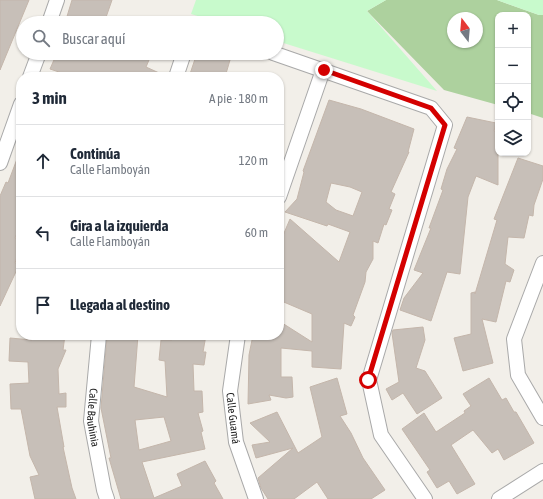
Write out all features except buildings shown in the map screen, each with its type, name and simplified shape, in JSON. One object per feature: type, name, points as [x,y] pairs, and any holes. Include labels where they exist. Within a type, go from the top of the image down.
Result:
[{"type":"street","points":[[51,16],[57,0]]},
{"type":"street","points":[[284,57],[431,108],[445,125],[368,380],[381,435],[425,499]]},
{"type":"street","points":[[32,72],[36,60]]},
{"type":"street","points":[[178,72],[182,60]]},
{"type":"street","points":[[284,183],[324,70]]},
{"type":"street","points":[[0,162],[16,118]]},
{"type":"street","points":[[543,264],[514,339],[518,375],[543,418]]},
{"type":"street","name":"Calle Bauhinia","points":[[99,340],[91,421],[107,499]]},
{"type":"street","name":"Calle Guamá","points":[[237,340],[230,398],[236,442],[256,499]]},
{"type":"street","points":[[499,499],[543,471]]},
{"type":"green space","points":[[196,0],[386,0],[367,11],[437,91],[284,43],[284,16],[198,16],[191,14]]},
{"type":"green space","points":[[386,0],[497,0],[531,12],[495,12],[495,104],[444,90],[367,11]]},
{"type":"green space","points":[[497,0],[543,0],[543,15]]},
{"type":"green space","points":[[531,12],[543,15],[543,118],[531,114]]},
{"type":"route","points":[[324,70],[431,108],[445,125],[368,380]]}]
